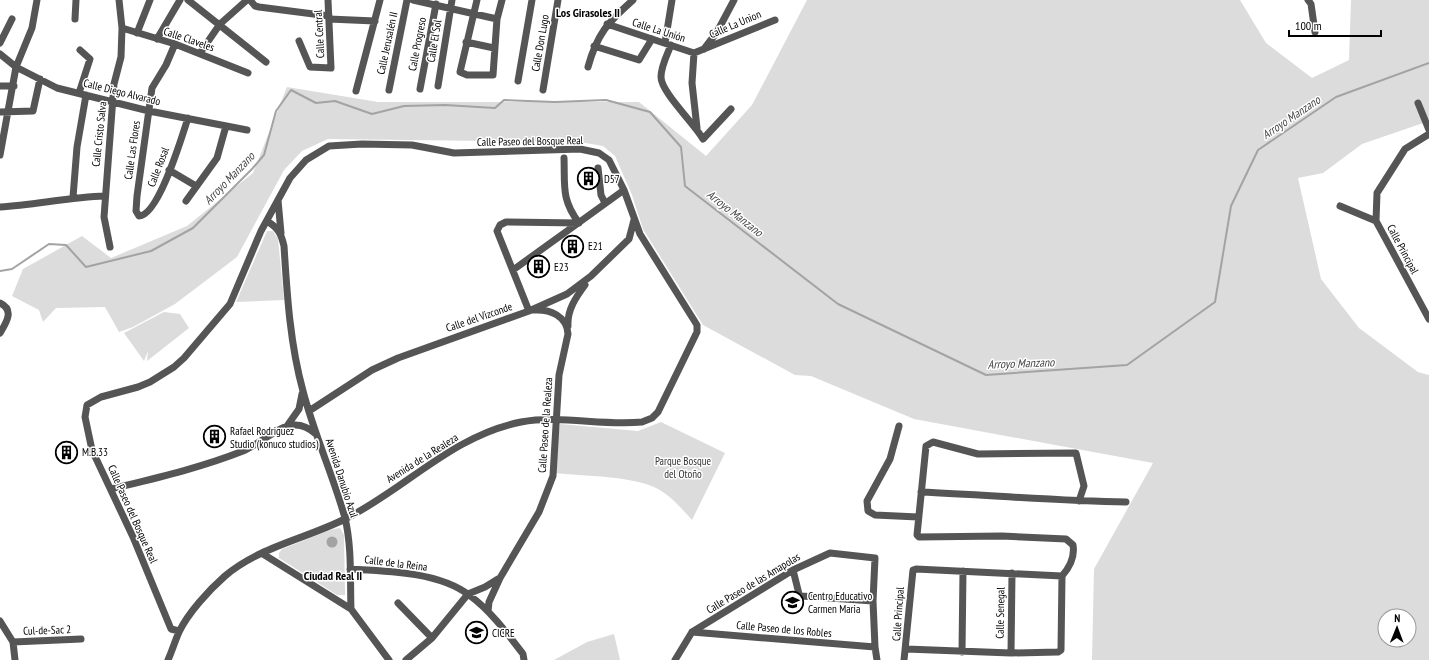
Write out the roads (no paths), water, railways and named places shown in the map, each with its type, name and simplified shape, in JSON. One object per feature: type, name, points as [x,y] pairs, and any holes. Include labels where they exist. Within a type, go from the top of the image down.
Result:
[{"type":"street","points":[[0,155],[14,86],[16,67],[33,24],[37,0]]},
{"type":"street","points":[[75,19],[76,0]]},
{"type":"street","name":"Calle Cristo Salva","points":[[110,247],[104,216],[114,103],[114,84],[121,57],[122,28],[119,0]]},
{"type":"street","points":[[137,33],[150,0]]},
{"type":"street","points":[[157,39],[180,0]]},
{"type":"street","points":[[188,0],[197,3],[266,62]]},
{"type":"street","points":[[200,53],[220,24],[248,0],[254,6],[259,7],[329,18],[375,21]]},
{"type":"street","name":"Calle Central","points":[[299,42],[310,67],[331,68],[328,0]]},
{"type":"street","points":[[356,91],[380,0]]},
{"type":"street","name":"Calle Jerusalén II","points":[[388,90],[407,0]]},
{"type":"street","points":[[413,0],[497,19]]},
{"type":"street","name":"Calle El Sol","points":[[438,86],[452,0]]},
{"type":"street","points":[[477,0],[460,72],[467,75],[493,75],[497,19],[502,0]]},
{"type":"street","points":[[518,81],[532,0]]},
{"type":"street","name":"Calle Don Lugo","points":[[543,90],[558,0]]},
{"type":"street","points":[[588,67],[594,46],[608,24],[633,0]]},
{"type":"street","points":[[672,0],[668,44],[662,66],[661,78],[663,87],[697,128],[703,139],[731,109]]},
{"type":"street","points":[[704,49],[717,32],[734,0]]},
{"type":"street","points":[[1308,0],[1312,8],[1315,32]]},
{"type":"street","name":"Calle Progreso","points":[[420,89],[436,4]]},
{"type":"street","points":[[0,43],[12,19]]},
{"type":"street","name":"Calle La Union","points":[[704,49],[775,20]]},
{"type":"street","name":"Calle La Unión","points":[[608,24],[694,53],[704,49]]},
{"type":"street","name":"Calle Claveles","points":[[122,28],[200,53],[248,73]]},
{"type":"street","points":[[594,46],[638,60],[652,39]]},
{"type":"street","points":[[466,42],[494,48]]},
{"type":"street","name":"Calle Las Flores","points":[[139,216],[136,211],[137,196],[154,82],[166,65],[174,44]]},
{"type":"street","points":[[74,197],[82,94],[90,59],[80,50]]},
{"type":"street","points":[[694,53],[692,84],[697,128]]},
{"type":"street","name":"Calle Diego Alvarado","points":[[0,54],[16,67],[57,88],[149,111],[247,130]]},
{"type":"street","points":[[0,112],[32,111],[40,79]]},
{"type":"street","points":[[0,86],[14,86]]},
{"type":"street","points":[[1418,103],[1429,130]]},
{"type":"street","name":"Calle Rosal","points":[[139,216],[144,215],[157,201],[188,118]]},
{"type":"street","points":[[186,201],[217,158],[226,126]]},
{"type":"street","name":"Calle Principal","points":[[1429,134],[1405,149],[1377,193],[1376,221],[1429,316]]},
{"type":"street","name":"Calle Paseo del Bosque Real","points":[[179,631],[171,629],[111,489],[92,450],[84,417],[87,405],[101,397],[138,387],[150,382],[174,367],[184,358],[230,304],[267,221],[290,178],[306,160],[329,146],[362,144],[412,145],[454,153],[580,149],[599,153],[609,160],[624,190],[634,220],[643,239],[697,325],[697,332]]},
{"type":"street","points":[[564,158],[565,200],[570,211],[579,223]]},
{"type":"street","points":[[598,168],[601,195],[606,203]]},
{"type":"street","points":[[169,170],[196,186]]},
{"type":"street","points":[[513,270],[624,190]]},
{"type":"street","points":[[0,207],[36,205],[74,197],[105,196]]},
{"type":"street","points":[[278,199],[281,234]]},
{"type":"street","points":[[1340,206],[1376,221]]},
{"type":"street","points":[[634,220],[629,239],[643,239]]},
{"type":"street","points":[[267,221],[276,227],[281,234]]},
{"type":"street","points":[[568,334],[566,322],[559,316],[543,310],[529,311],[497,231],[500,225],[506,222],[579,223]]},
{"type":"street","name":"Avenida Danubio Azul","points":[[281,234],[284,246],[292,340],[302,390],[345,519],[350,569],[351,609]]},
{"type":"street","name":"Calle del Vizconde","points":[[309,411],[366,374],[398,358],[529,311],[567,294],[591,276],[629,239]]},
{"type":"street","name":"Calle Paseo de la Realeza","points":[[488,611],[489,602],[500,578],[539,512],[553,476],[559,375],[568,334],[569,313],[576,298],[591,276]]},
{"type":"street","points":[[0,303],[5,305],[9,312],[8,318],[0,333]]},
{"type":"street","name":"Avenida de la Realeza","points":[[168,660],[179,631],[215,585],[239,566],[263,554],[345,519],[444,455],[481,435],[521,422],[556,420],[628,423],[642,422],[652,418],[658,412],[697,332]]},
{"type":"street","points":[[111,489],[182,472],[256,445],[287,426],[299,410],[302,390]]},
{"type":"street","points":[[287,426],[303,426],[310,428],[316,434]]},
{"type":"street","points":[[899,426],[890,459],[867,501],[868,511],[875,515],[918,517]]},
{"type":"street","points":[[906,649],[1011,653],[1055,653],[1061,650],[1062,576],[1068,569],[1074,553],[1073,544],[1066,540],[1002,536],[922,538],[917,535],[926,446],[933,442],[978,454],[1076,453],[1084,486],[1079,501]]},
{"type":"street","points":[[921,492],[1008,495],[1079,501],[1126,502]]},
{"type":"street","name":"Calle Paseo de las Amapolas","points":[[675,660],[692,632],[792,570],[830,553],[872,556],[875,560],[873,601],[874,647],[877,660]]},
{"type":"street","points":[[263,554],[351,609],[389,660]]},
{"type":"street","name":"Calle de la Reina","points":[[350,569],[402,572],[423,576],[445,583],[468,594],[488,611],[523,654],[524,660]]},
{"type":"street","points":[[792,570],[799,594],[802,596],[873,601]]},
{"type":"street","name":"Calle Principal","points":[[904,660],[913,570],[963,571]]},
{"type":"street","points":[[962,652],[963,571],[1062,576]]},
{"type":"street","name":"Calle Senegal","points":[[1011,653],[1012,573]]},
{"type":"street","name":"Calle Paseo de la Realeza","points":[[406,660],[432,638],[468,594],[485,587],[500,578]]},
{"type":"street","points":[[398,603],[432,638]]},
{"type":"street","points":[[0,621],[14,642],[14,660]]},
{"type":"street","name":"Calle Paseo de los Robles","points":[[692,632],[874,647]]},
{"type":"street","name":"Cul-de-Sac 2","points":[[14,642],[81,639]]},
{"type":"waterway","name":"Arroyo Manzano","points":[[0,271],[12,269],[49,244],[66,245],[86,267],[151,251],[193,228],[264,155],[276,111],[291,90],[316,103],[335,101],[372,114],[404,106],[445,105],[495,108],[504,100],[555,102],[606,100],[650,112],[681,147],[685,186],[838,304],[986,375],[1127,365],[1215,302],[1231,206],[1258,150],[1336,97],[1429,63]]},
{"type":"place","name":"D57","points":[[588,179]]},
{"type":"place","name":"E21","points":[[573,246]]},
{"type":"place","name":"E23","points":[[538,267]]},
{"type":"place","name":"Rafael Rodriguez Studio (konuco studios)","points":[[214,437]]},
{"type":"place","name":"M.B.33","points":[[67,452]]},
{"type":"place","name":"Centro Educativo Carmen Maria","points":[[792,602]]},
{"type":"place","name":"CICRE","points":[[476,633]]},
{"type":"district","name":"Los Girasoles II","points":[[588,12]]},
{"type":"district","name":"Ciudad Real II","points":[[333,575]]},
{"type":"park label","name":"Parque Bosque del Otoño","points":[[683,467]]}]
